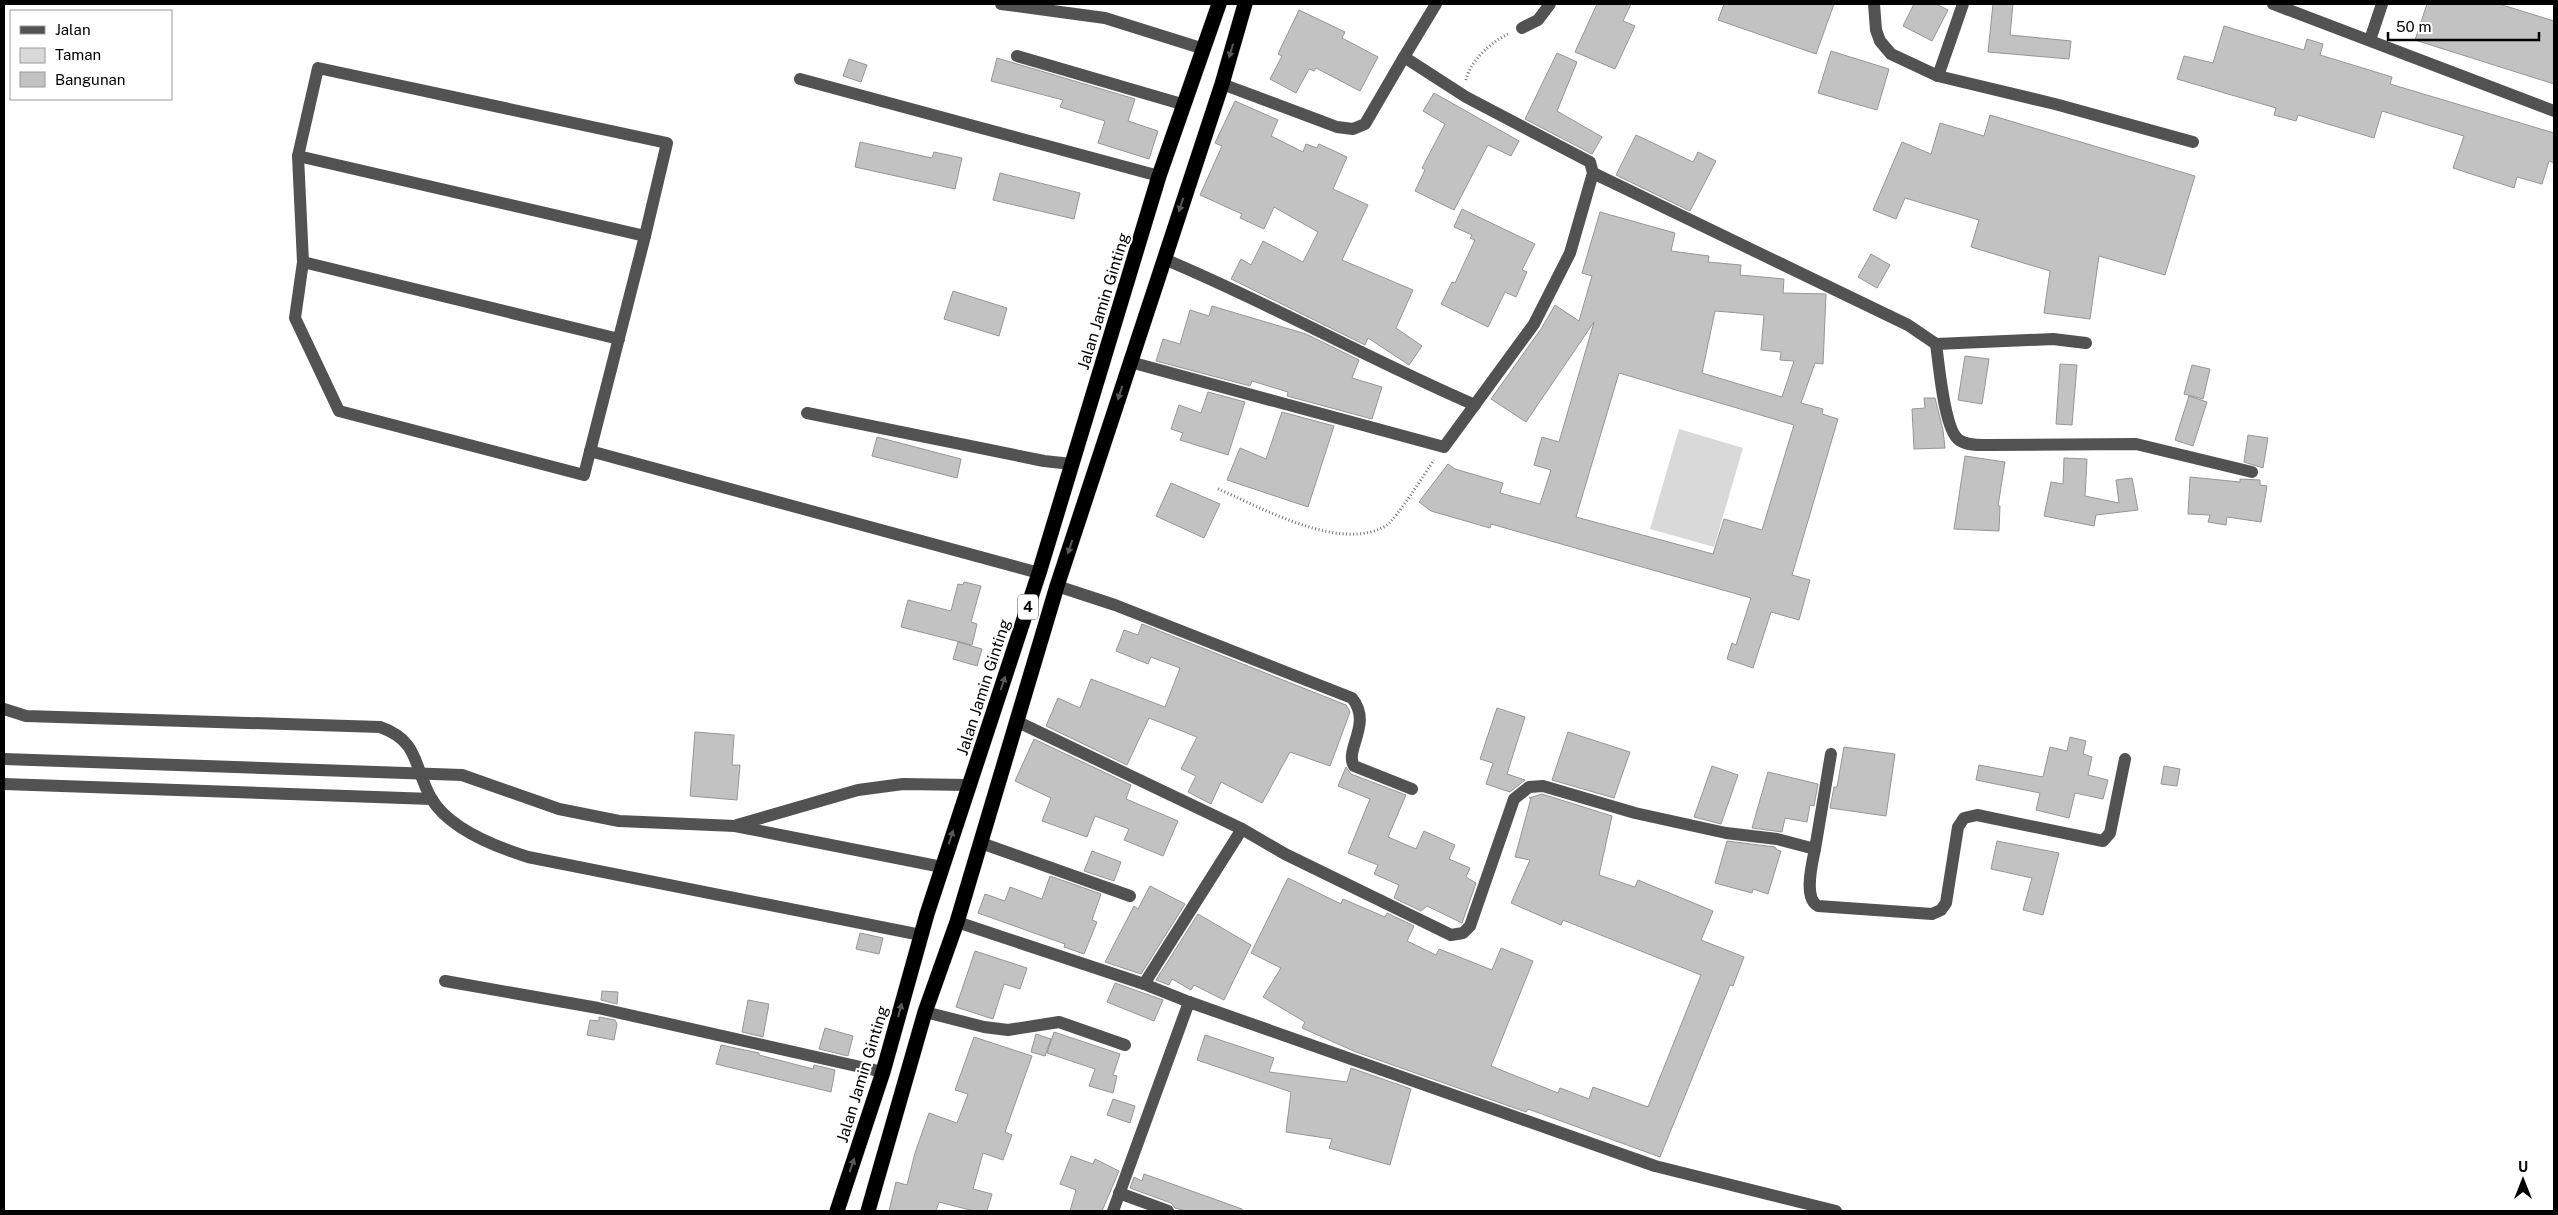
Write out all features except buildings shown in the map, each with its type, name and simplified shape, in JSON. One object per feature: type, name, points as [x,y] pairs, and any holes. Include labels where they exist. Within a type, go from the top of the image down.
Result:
[{"type":"highway","name":"Jalan Jamin Ginting","points":[[837,1211],[883,1072],[942,867],[1039,573],[1159,176],[1219,4]]},
{"type":"highway","name":"4","points":[[868,1211],[925,1012],[957,922],[1057,586],[1222,84],[1245,4]]},
{"type":"street","points":[[1001,4],[1105,18],[1204,49]]},
{"type":"street","points":[[1222,84],[1337,127],[1353,130],[1365,124],[1436,4]]},
{"type":"street","points":[[1522,28],[1538,20],[1550,4]]},
{"type":"street","points":[[1874,4],[1876,30],[1880,41],[1891,54],[1938,76],[2055,104],[2193,142]]},
{"type":"street","points":[[1938,76],[1963,4]]},
{"type":"street","points":[[2273,4],[2554,111]]},
{"type":"street","points":[[2370,40],[2382,4]]},
{"type":"street","points":[[1017,56],[1185,105]]},
{"type":"street","points":[[1130,362],[1444,447],[1534,324],[1570,253],[1593,173],[1590,162],[1466,97],[1404,57]]},
{"type":"street","points":[[318,68],[667,143],[584,475],[340,411],[295,318],[303,262],[298,156],[318,68]]},
{"type":"street","points":[[800,79],[1159,176]]},
{"type":"street","points":[[298,156],[645,236]]},
{"type":"street","points":[[1593,173],[1908,325],[1936,344],[2053,340],[2086,343]]},
{"type":"street","points":[[1164,259],[1233,288],[1380,363],[1475,405]]},
{"type":"street","points":[[303,262],[619,340]]},
{"type":"street","points":[[1936,344],[1949,426],[1959,440],[1982,445],[2136,444],[2252,472]]},
{"type":"street","points":[[807,413],[1044,461],[1072,464]]},
{"type":"street","points":[[590,451],[1039,573]]},
{"type":"street","points":[[1057,586],[1115,605],[1352,698],[1359,707],[1361,717],[1352,759],[1354,766],[1412,789]]},
{"type":"street","points":[[4,708],[26,716],[380,727],[396,733],[407,741],[432,799],[447,815],[488,844],[528,857],[921,935]]},
{"type":"street","points":[[1018,722],[1242,829],[1285,854],[1451,935],[1463,933],[1470,926],[1514,799],[1522,790],[1536,785],[1555,789],[1607,807],[1635,814],[1726,833],[1777,839],[1815,849]]},
{"type":"street","points":[[1831,754],[1815,849],[1810,896],[1813,904],[1818,906],[1936,913],[1946,903],[1958,826],[1964,818],[1977,816],[2103,841],[2110,833],[2125,759]]},
{"type":"street","points":[[4,758],[462,775],[559,809],[619,822],[735,826],[942,867]]},
{"type":"street","points":[[4,784],[432,799]]},
{"type":"street","points":[[735,826],[858,790],[903,784],[969,785]]},
{"type":"street","points":[[1144,984],[1242,829]]},
{"type":"street","points":[[981,843],[1130,896]]},
{"type":"street","points":[[957,922],[1144,984],[1189,1002],[1655,1166],[1836,1211]]},
{"type":"street","points":[[445,982],[598,1008],[883,1072]]},
{"type":"street","points":[[1113,1211],[1189,1002]]},
{"type":"street","points":[[925,1012],[984,1027],[1008,1030],[1060,1022],[1125,1045]]},
{"type":"street","points":[[1119,1194],[1168,1211]]},
{"type":"path","points":[[1466,97],[1466,77],[1472,64],[1499,39],[1522,28]]},
{"type":"path","points":[[1218,489],[1323,531],[1356,535],[1388,525],[1444,447]]},
{"type":"green space","points":[[1679,429],[1743,448],[1714,547],[1650,529]]}]
